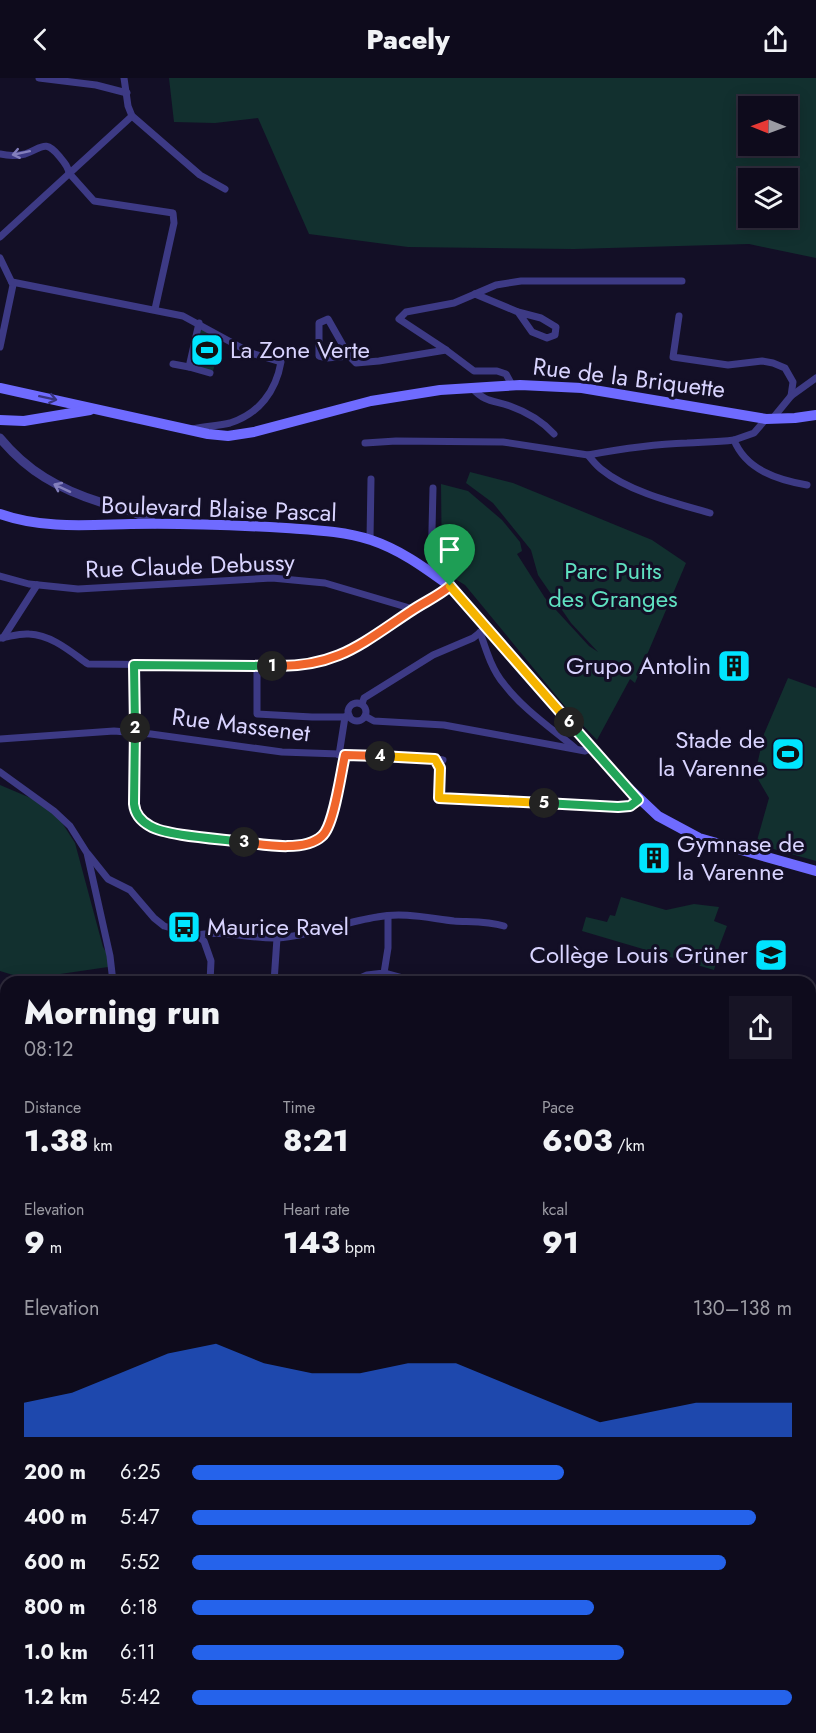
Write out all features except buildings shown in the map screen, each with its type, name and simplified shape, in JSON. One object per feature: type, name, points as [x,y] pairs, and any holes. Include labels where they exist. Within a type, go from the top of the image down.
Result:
[{"type":"main road","name":"Rue de la Briquette","points":[[0,388],[228,436],[254,432],[371,401],[440,390],[512,386],[582,388],[770,418],[816,415]]},
{"type":"main road","points":[[0,420],[24,421],[96,409]]},
{"type":"main road","name":"Boulevard Blaise Pascal","points":[[0,514],[30,522],[64,525],[155,524],[309,530],[347,534],[370,539],[392,548],[450,586],[483,630],[638,800],[658,816],[699,838],[816,871]]},
{"type":"street","points":[[43,78],[96,85],[127,93]]},
{"type":"street","points":[[124,78],[128,106],[132,116],[200,175],[225,189]]},
{"type":"street","points":[[0,237],[132,116]]},
{"type":"street","points":[[0,154],[25,154],[40,147],[52,148],[69,168],[69,173],[94,201],[172,213],[174,223],[155,309]]},
{"type":"street","points":[[0,258],[12,282],[0,347]]},
{"type":"street","points":[[512,386],[506,374],[497,371],[474,371],[399,320],[406,312],[454,303],[496,285],[521,281],[682,281]]},
{"type":"street","points":[[12,282],[183,316],[251,353],[281,362],[278,379],[269,396],[249,414],[229,423],[191,429]]},
{"type":"street","points":[[475,294],[518,312],[541,318],[556,327],[555,335],[547,338],[532,332],[518,312]]},
{"type":"street","points":[[679,315],[673,357],[728,365],[762,361],[773,363],[785,368],[790,374],[793,382],[791,396]]},
{"type":"street","points":[[349,356],[327,358],[319,356],[319,323],[328,319],[349,356],[356,363],[446,350]]},
{"type":"street","points":[[189,368],[199,323]]},
{"type":"street","points":[[173,364],[210,372]]},
{"type":"street","points":[[364,443],[503,442],[590,455],[677,444],[710,444],[734,440],[754,433],[791,396],[816,378]]},
{"type":"street","points":[[472,388],[482,398],[508,405],[535,418],[545,424],[554,434]]},
{"type":"street","points":[[0,438],[11,452],[30,469],[54,485],[144,515],[155,524]]},
{"type":"street","points":[[734,440],[744,456],[758,468],[781,480],[807,484]]},
{"type":"street","points":[[590,455],[601,470],[632,488],[710,513]]},
{"type":"street","points":[[370,539],[371,479]]},
{"type":"street","points":[[431,572],[433,488]]},
{"type":"street","name":"Rue Claude Debussy","points":[[0,576],[37,585],[78,590],[272,578],[325,583],[413,609]]},
{"type":"street","points":[[1,638],[37,585]]},
{"type":"street","points":[[1,638],[37,635],[62,645],[88,664],[304,666],[325,662],[349,651],[413,609],[438,596],[450,586]]},
{"type":"street","points":[[362,704],[364,698],[433,655],[473,638],[483,630]]},
{"type":"street","name":"Boulevard Blaise Pascal","points":[[483,630],[490,660],[502,683],[527,708],[577,749]]},
{"type":"street","points":[[134,665],[135,812],[151,827],[167,832],[264,845],[289,846],[308,844],[322,837],[329,827],[347,716],[353,704],[362,704]]},
{"type":"street","points":[[257,666],[257,714],[347,716],[359,721],[365,716],[366,710],[362,704]]},
{"type":"street","points":[[365,716],[374,721],[444,725],[585,751],[592,748]]},
{"type":"street","name":"Rue Massenet","points":[[0,740],[114,731],[282,752],[439,760],[439,798],[618,807],[630,806],[638,800]]},
{"type":"street","points":[[0,772],[54,811],[70,826],[87,853],[108,879],[130,890],[154,918],[164,926],[196,935],[204,941],[211,961],[210,976]]},
{"type":"street","points":[[87,853],[112,976]]},
{"type":"street","points":[[196,935],[211,933],[277,938],[388,916],[415,915],[504,926]]},
{"type":"street","points":[[384,973],[388,948],[388,916]]},
{"type":"street","points":[[274,976],[277,938]]},
{"type":"street","points":[[365,976],[384,973],[396,976]]},
{"type":"green space","points":[[169,78],[816,78],[816,258],[749,244],[574,249],[408,247],[309,234],[258,118],[215,123],[174,122]]},
{"type":"green space","name":"La Zone Verte","points":[[204,329],[221,342],[213,371],[210,373],[191,365],[201,330]]},
{"type":"green space","name":"Parc Puits des Granges","points":[[470,472],[513,483],[652,540],[686,563],[635,683],[630,679],[597,740],[568,710],[465,585],[442,571],[441,484],[468,491],[502,520],[520,542],[522,551],[517,554],[545,598],[589,646],[598,652],[571,623],[538,575],[531,550],[493,503],[466,483]]},
{"type":"green space","name":"Stade de la Varenne","points":[[788,678],[816,688],[816,861],[756,844],[769,798],[755,774],[764,734]]},
{"type":"green space","points":[[0,785],[52,807],[75,843],[103,947],[113,963],[108,967],[46,976],[16,976],[0,971]]},
{"type":"green space","points":[[621,897],[666,910],[694,904],[719,907],[714,921],[727,926],[716,955],[718,956],[714,970],[582,931],[586,917],[607,922],[610,915],[615,916]]},
{"type":"place","name":"La Zone Verte","points":[[207,350]]},
{"type":"place","name":"Grupo Antolin","points":[[734,666]]},
{"type":"place","name":"Stade de la Varenne","points":[[788,754]]},
{"type":"place","name":"Gymnase de la Varenne","points":[[654,858]]},
{"type":"place","name":"Maurice Ravel","points":[[184,927]]},
{"type":"place","name":"Collège Louis Grüner","points":[[771,955]]},
{"type":"route","points":[[450,586],[638,800],[630,806],[618,807],[439,798],[440,768],[435,759],[345,755],[329,827],[322,837],[308,844],[264,845],[167,832],[151,827],[135,812],[134,665],[304,666],[325,662],[349,651],[413,609],[438,596],[450,586]]}]
